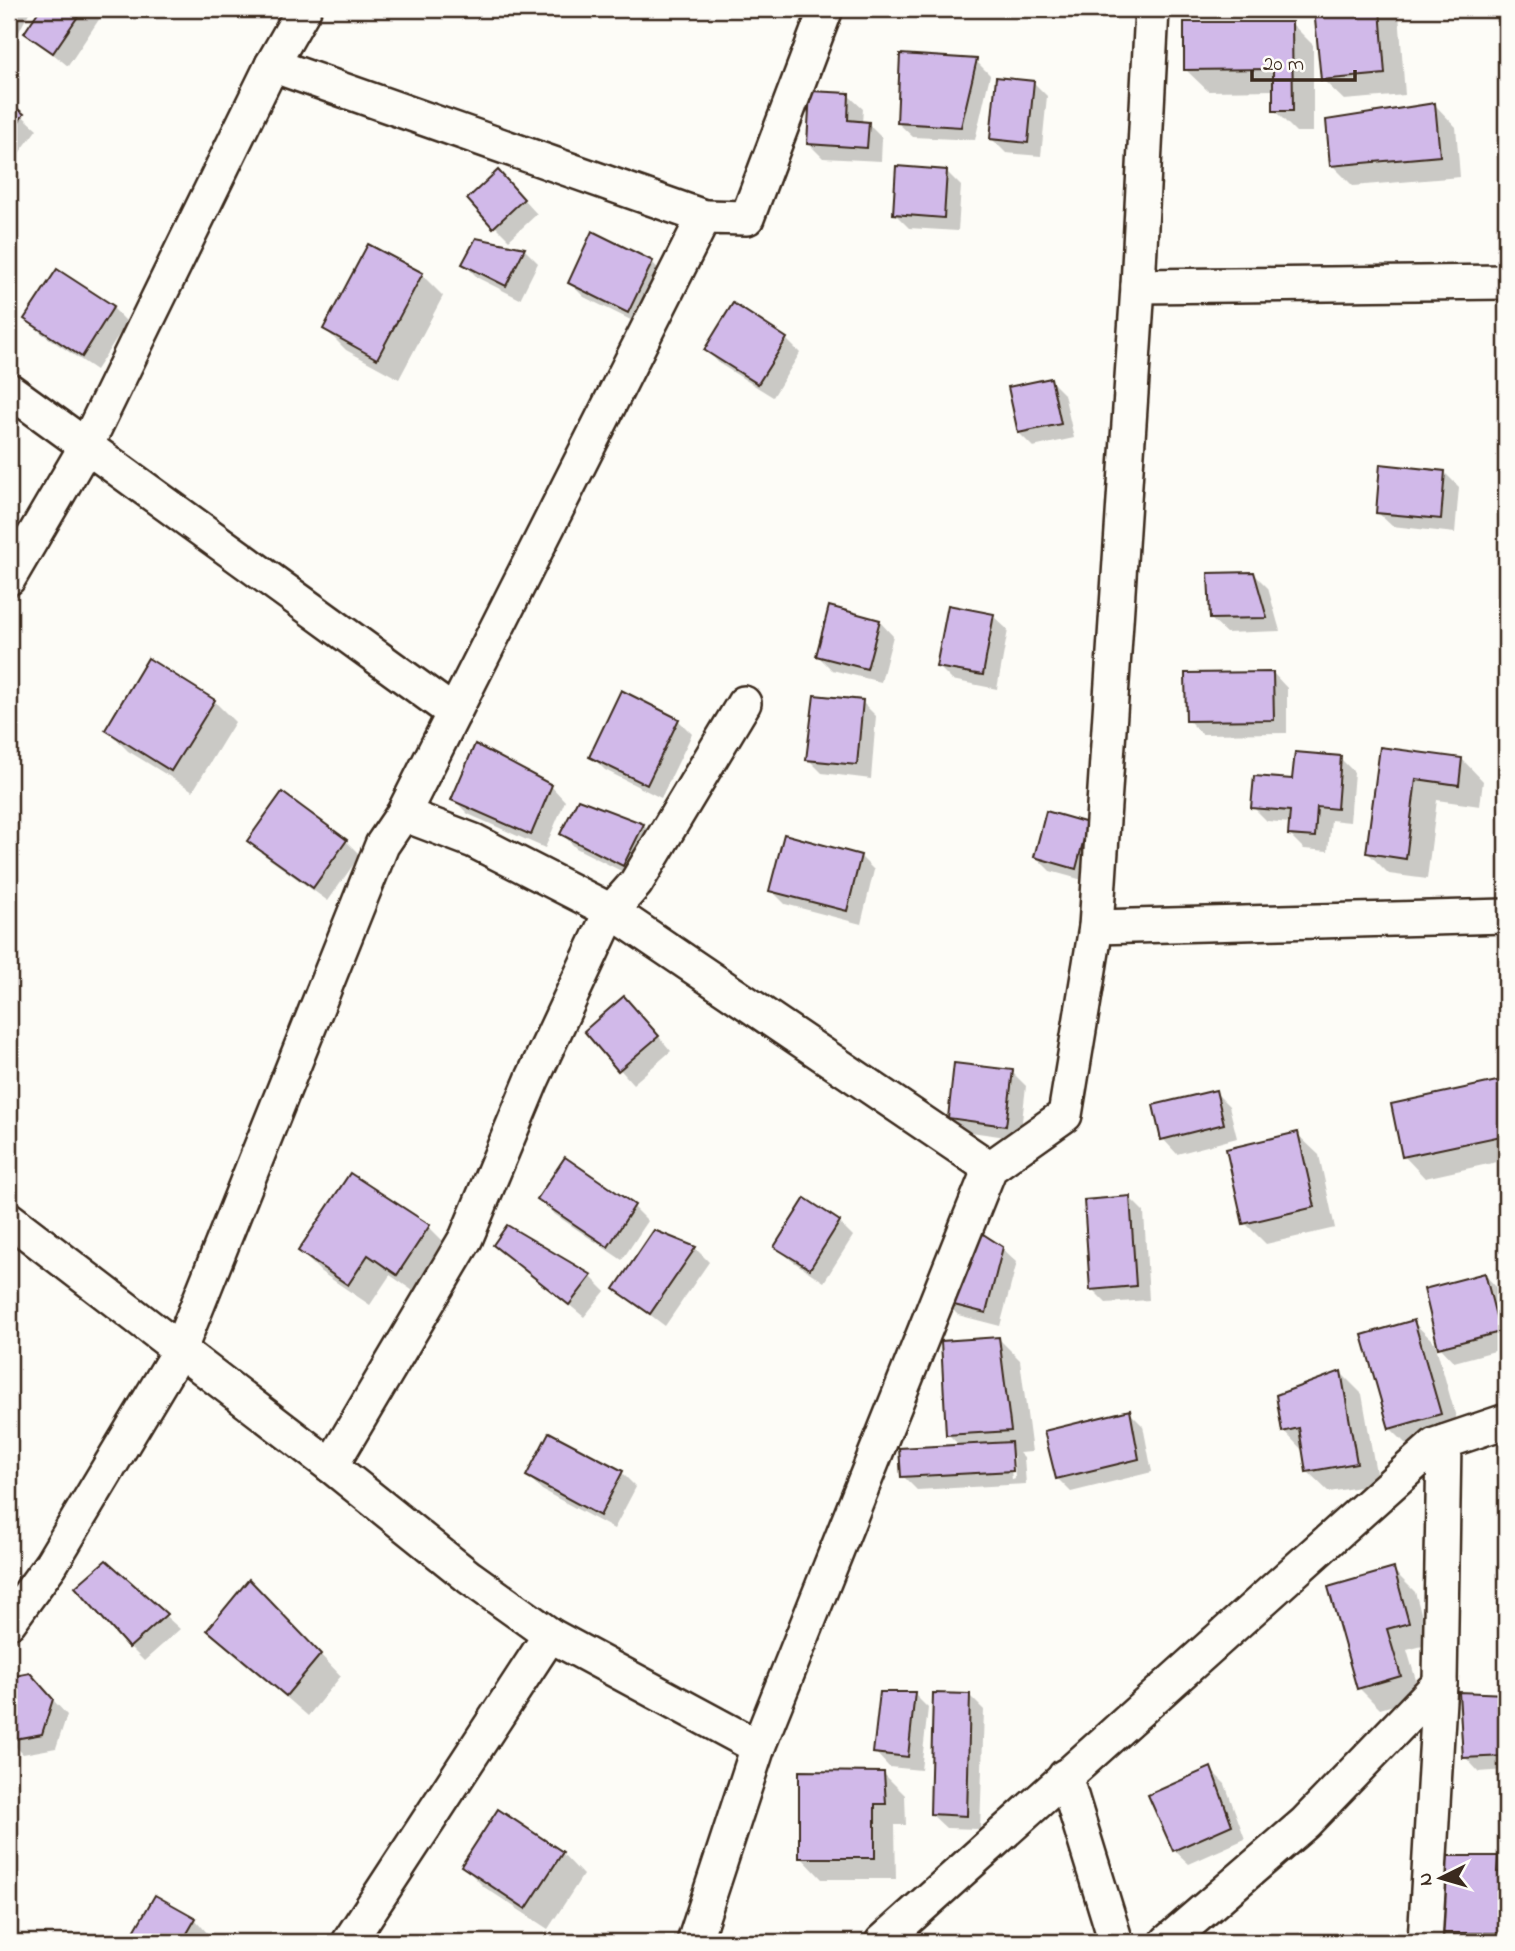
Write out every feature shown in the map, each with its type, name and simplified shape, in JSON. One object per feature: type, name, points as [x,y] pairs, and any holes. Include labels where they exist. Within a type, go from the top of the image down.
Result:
[{"type":"street","points":[[9,578],[85,448],[272,65],[304,9]]},
{"type":"street","points":[[272,65],[704,217],[747,218],[826,9]]},
{"type":"street","points":[[694,1942],[758,1747],[990,1168],[1065,1115],[1096,927],[1138,286],[1152,9]]},
{"type":"street","points":[[9,1622],[51,1564],[180,1349],[382,845],[403,814],[704,217]]},
{"type":"street","points":[[1138,286],[1506,282]]},
{"type":"street","points":[[9,390],[85,448],[454,713]]},
{"type":"street","points":[[331,1466],[466,1238],[532,1080],[611,911],[636,883],[744,703]]},
{"type":"street","points":[[403,814],[474,841],[611,911],[990,1168]]},
{"type":"street","points":[[1096,927],[1506,916]]},
{"type":"street","points":[[9,1219],[331,1466],[469,1577],[550,1635],[758,1747]]},
{"type":"street","points":[[882,1942],[1425,1454],[1444,1442],[1506,1421]]},
{"type":"street","points":[[1425,1942],[1440,1683],[1444,1442]]},
{"type":"street","points":[[349,1942],[550,1635]]},
{"type":"street","points":[[1167,1942],[1305,1823],[1440,1683]]},
{"type":"street","points":[[1065,1776],[1116,1942]]},
{"type":"building","points":[[40,9],[83,9],[53,53],[24,33]]},
{"type":"building","points":[[1314,9],[1380,9],[1385,74],[1321,80]]},
{"type":"building","points":[[1184,22],[1292,22],[1293,111],[1273,111],[1273,69],[1184,70]]},
{"type":"building","points":[[900,54],[977,59],[961,127],[897,123]]},
{"type":"building","points":[[996,77],[1034,81],[1028,143],[990,139]]},
{"type":"building","points":[[810,91],[849,93],[848,120],[869,122],[867,148],[807,144]]},
{"type":"building","points":[[9,102],[24,114],[9,135]]},
{"type":"building","points":[[1435,103],[1440,156],[1330,166],[1326,120]]},
{"type":"building","points":[[896,166],[947,170],[944,218],[893,214]]},
{"type":"building","points":[[498,170],[524,199],[493,228],[467,199]]},
{"type":"building","points":[[592,231],[653,261],[628,313],[568,283]]},
{"type":"building","points":[[476,238],[525,248],[506,286],[462,264]]},
{"type":"building","points":[[368,244],[423,273],[377,359],[323,329]]},
{"type":"building","points":[[57,269],[114,306],[82,357],[24,319]]},
{"type":"building","points":[[733,303],[787,338],[758,384],[704,350]]},
{"type":"building","points":[[1051,378],[1061,424],[1018,433],[1008,387]]},
{"type":"building","points":[[1380,464],[1445,471],[1441,519],[1376,513]]},
{"type":"building","points":[[1254,572],[1267,618],[1210,619],[1208,573]]},
{"type":"building","points":[[1500,585],[1506,585],[1504,667]]},
{"type":"building","points":[[948,605],[994,614],[983,675],[936,667]]},
{"type":"building","points":[[829,606],[880,620],[867,669],[816,656]]},
{"type":"building","points":[[148,658],[215,700],[171,771],[105,730]]},
{"type":"building","points":[[1273,672],[1274,720],[1186,721],[1185,673]]},
{"type":"building","points":[[621,690],[679,719],[647,785],[589,757]]},
{"type":"building","points":[[814,695],[863,700],[857,765],[806,760]]},
{"type":"building","points":[[475,744],[552,785],[531,835],[451,800]]},
{"type":"building","points":[[1380,747],[1462,758],[1459,785],[1416,779],[1406,859],[1366,853]]},
{"type":"building","points":[[1295,752],[1341,756],[1337,809],[1317,807],[1315,837],[1288,835],[1290,811],[1251,808],[1254,776],[1292,779]]},
{"type":"building","points":[[282,792],[347,840],[313,888],[247,841]]},
{"type":"building","points":[[578,799],[644,824],[623,866],[560,834]]},
{"type":"building","points":[[1046,811],[1088,823],[1076,869],[1034,857]]},
{"type":"building","points":[[784,834],[861,855],[847,911],[769,891]]},
{"type":"building","points":[[624,996],[659,1036],[618,1071],[584,1031]]},
{"type":"building","points":[[954,1063],[1013,1070],[1006,1126],[948,1118]]},
{"type":"building","points":[[1506,1079],[1506,1135],[1402,1157],[1391,1104]]},
{"type":"building","points":[[1216,1090],[1224,1124],[1161,1140],[1153,1105]]},
{"type":"building","points":[[1298,1132],[1315,1207],[1243,1224],[1226,1149]]},
{"type":"building","points":[[565,1157],[635,1205],[608,1247],[537,1199]]},
{"type":"building","points":[[350,1173],[430,1225],[397,1275],[368,1255],[348,1285],[298,1251]]},
{"type":"building","points":[[1130,1196],[1136,1286],[1090,1290],[1084,1200]]},
{"type":"building","points":[[805,1198],[840,1221],[810,1269],[774,1247]]},
{"type":"building","points":[[963,1221],[1003,1247],[986,1313],[942,1302]]},
{"type":"building","points":[[507,1225],[592,1275],[569,1305],[493,1245]]},
{"type":"building","points":[[654,1230],[696,1247],[650,1314],[614,1289]]},
{"type":"building","points":[[1485,1273],[1500,1332],[1438,1348],[1424,1289]]},
{"type":"building","points":[[1414,1320],[1441,1414],[1389,1429],[1362,1335]]},
{"type":"building","points":[[999,1337],[1011,1431],[946,1435],[941,1341]]},
{"type":"building","points":[[1341,1371],[1357,1463],[1306,1472],[1299,1428],[1282,1432],[1276,1395]]},
{"type":"building","points":[[1130,1410],[1139,1459],[1056,1479],[1044,1431]]},
{"type":"building","points":[[549,1432],[623,1471],[600,1516],[526,1476]]},
{"type":"building","points":[[1011,1442],[1013,1471],[901,1477],[899,1448]]},
{"type":"building","points":[[106,1560],[167,1614],[129,1648],[75,1587]]},
{"type":"building","points":[[1394,1568],[1409,1623],[1387,1629],[1401,1676],[1357,1689],[1328,1587]]},
{"type":"building","points":[[249,1579],[321,1654],[286,1696],[207,1630]]},
{"type":"building","points":[[30,1673],[53,1699],[42,1734],[9,1740],[9,1677]]},
{"type":"building","points":[[880,1692],[915,1692],[908,1757],[873,1753]]},
{"type":"building","points":[[1459,1692],[1506,1694],[1506,1756],[1463,1758]]},
{"type":"building","points":[[933,1693],[970,1694],[967,1816],[930,1814]]},
{"type":"building","points":[[1211,1767],[1232,1825],[1173,1851],[1148,1795]]},
{"type":"building","points":[[799,1771],[884,1772],[886,1804],[875,1804],[875,1858],[799,1858]]},
{"type":"building","points":[[498,1809],[563,1852],[526,1909],[461,1866]]},
{"type":"building","points":[[1437,1856],[1498,1856],[1497,1872],[1506,1872],[1506,1933],[1437,1933]]},
{"type":"building","points":[[155,1895],[196,1918],[182,1942],[128,1942]]}]
